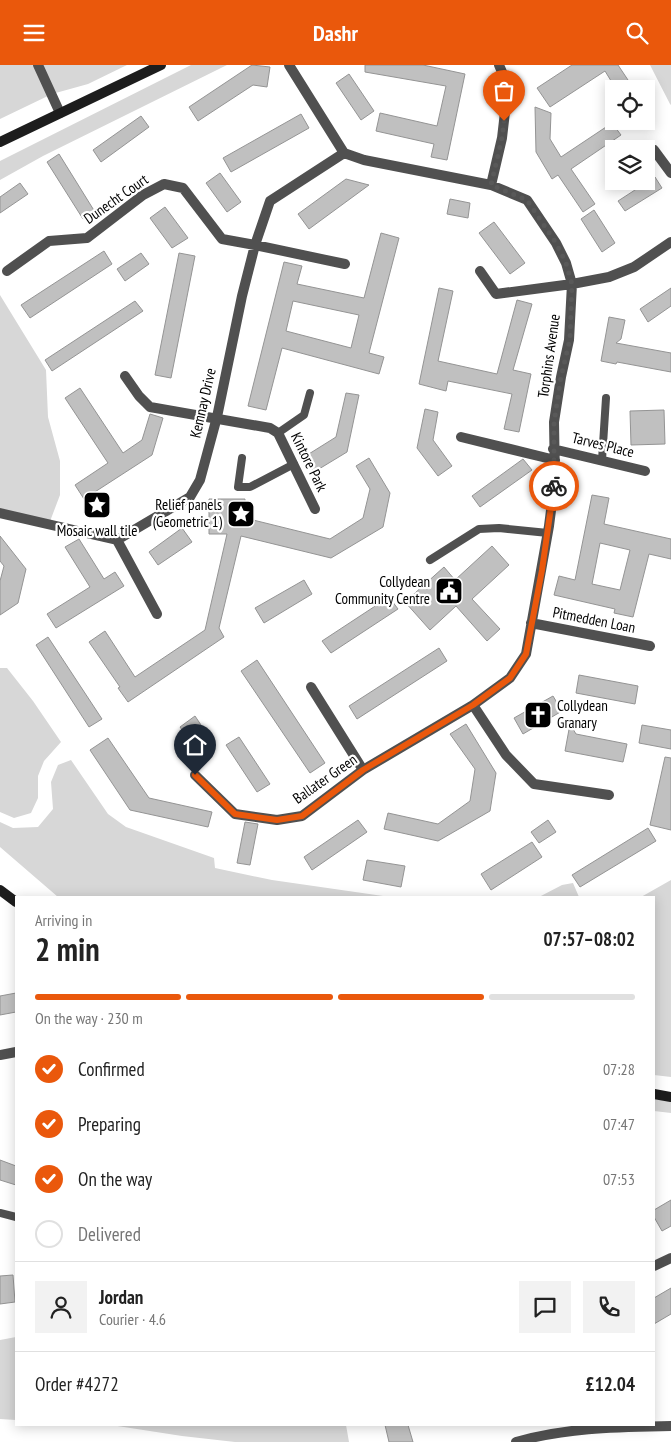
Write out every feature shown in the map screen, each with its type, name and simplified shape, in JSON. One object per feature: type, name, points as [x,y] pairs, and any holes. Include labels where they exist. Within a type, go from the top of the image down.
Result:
[{"type":"street","points":[[38,65],[60,113]]},
{"type":"street","points":[[0,142],[161,65]]},
{"type":"street","points":[[290,65],[344,153]]},
{"type":"street","points":[[491,185],[502,138],[508,86],[499,65]]},
{"type":"street","points":[[655,150],[671,173]]},
{"type":"street","name":"Torphins Avenue","points":[[344,153],[364,160],[491,185],[527,200],[556,243],[566,263],[572,284],[570,339],[554,423],[555,479],[548,533],[526,654],[510,678],[473,705]]},
{"type":"street","name":"Kemnay Drive","points":[[117,540],[190,497],[200,480],[216,417],[242,296],[255,245],[270,201],[344,153]]},
{"type":"street","name":"Dunecht Court","points":[[7,271],[49,241],[87,238],[143,195],[164,184],[183,188],[222,239],[345,264]]},
{"type":"street","points":[[480,271],[496,294],[572,284],[618,274],[634,267],[671,243]]},
{"type":"street","name":"Kintore Park","points":[[125,376],[139,396],[150,407],[216,417],[270,428],[278,433],[315,509]]},
{"type":"street","points":[[461,437],[555,460]]},
{"type":"street","name":"Tarves Place","points":[[553,449],[645,471]]},
{"type":"street","points":[[0,513],[117,540],[157,614]]},
{"type":"street","name":"Pitmedden Loan","points":[[531,623],[650,646]]},
{"type":"street","points":[[311,687],[363,770]]},
{"type":"street","points":[[473,705],[506,755],[534,784],[609,795]]},
{"type":"street","name":"Ballater Green","points":[[195,775],[235,814],[277,820],[302,816],[363,770],[473,705]]},
{"type":"street","points":[[0,890],[15,901]]},
{"type":"street","points":[[0,1055],[15,1052]]},
{"type":"street","points":[[655,1094],[671,1097]]},
{"type":"street","points":[[655,1261],[671,1258]]},
{"type":"street","points":[[516,1442],[539,1435],[592,1427],[671,1426]]},
{"type":"lane","points":[[278,433],[304,415],[310,393]]},
{"type":"lane","points":[[602,460],[606,398]]},
{"type":"lane","points":[[242,458],[238,487],[250,487],[294,464]]},
{"type":"lane","points":[[430,560],[479,529],[499,528],[548,533]]},
{"type":"lane","points":[[0,1213],[13,1216]]},
{"type":"shaded area","points":[[0,65],[127,65],[88,84],[52,94],[0,119]]},
{"type":"shaded area","points":[[191,65],[227,65],[43,156],[0,180],[0,161]]},
{"type":"shaded area","points":[[650,65],[671,65],[671,105],[670,104]]},
{"type":"shaded area","points":[[0,295],[46,370],[48,417],[60,461],[60,495],[49,524],[0,513]]},
{"type":"shaded area","points":[[0,668],[7,668],[33,701],[61,742],[44,761],[38,776],[38,798],[31,813],[14,818],[0,812]]},
{"type":"shaded area","points":[[71,760],[108,814],[126,827],[214,858],[215,868],[272,880],[383,896],[57,896],[0,847],[0,822],[13,828],[38,827],[53,809],[51,782],[58,765]]},
{"type":"shaded area","points":[[671,880],[671,1077],[655,1075],[655,896],[643,896]]},
{"type":"shaded area","points":[[573,883],[579,896],[541,896],[562,885]]},
{"type":"shaded area","points":[[655,1099],[671,1101],[671,1113],[655,1111]]},
{"type":"shaded area","points":[[15,1337],[15,1420],[0,1419],[0,1340]]},
{"type":"shaded area","points":[[117,1426],[346,1426],[349,1442],[235,1442]]},
{"type":"building","points":[[252,65],[270,67],[267,87],[253,85],[198,121],[189,107]]},
{"type":"building","points":[[365,65],[423,65],[465,74],[447,160],[431,157],[434,144],[376,131],[380,113],[437,126],[446,86],[365,72]]},
{"type":"building","points":[[572,65],[618,65],[628,80],[610,80],[605,71],[550,107],[537,88]]},
{"type":"building","points":[[349,74],[374,111],[361,120],[336,83]]},
{"type":"building","points":[[535,107],[551,113],[550,139],[561,157],[605,128],[605,130],[617,130],[621,135],[614,140],[605,140],[605,146],[571,169],[595,204],[583,212],[558,175],[552,179],[536,152]]},
{"type":"building","points":[[301,114],[309,128],[231,172],[223,158]]},
{"type":"building","points":[[141,116],[149,127],[101,162],[93,150]]},
{"type":"building","points":[[59,154],[95,212],[83,219],[47,162]]},
{"type":"building","points":[[220,173],[241,202],[227,212],[206,183]]},
{"type":"building","points":[[655,177],[662,188],[625,211],[618,201],[635,190],[655,190]]},
{"type":"building","points":[[346,179],[369,185],[309,229],[298,214]]},
{"type":"building","points":[[20,183],[28,194],[0,213],[0,197]]},
{"type":"building","points":[[450,199],[470,203],[468,218],[447,214]]},
{"type":"building","points":[[165,207],[188,238],[172,248],[150,218]]},
{"type":"building","points":[[594,210],[615,243],[602,252],[581,219]]},
{"type":"building","points":[[494,222],[525,263],[510,274],[479,233]]},
{"type":"building","points":[[381,233],[399,238],[369,353],[384,357],[379,374],[282,348],[266,410],[248,406],[284,262],[302,266],[297,284],[364,298]],"holes":[[[293,301],[359,315],[351,348],[286,331]]]},
{"type":"building","points":[[104,251],[112,264],[30,318],[21,305]]},
{"type":"building","points":[[141,253],[149,264],[125,281],[117,269]]},
{"type":"building","points":[[179,253],[195,256],[171,378],[155,375]]},
{"type":"building","points":[[439,288],[453,291],[438,361],[497,374],[517,300],[532,304],[513,370],[531,374],[519,432],[504,429],[512,394],[448,381],[446,391],[419,384]]},
{"type":"building","points":[[671,288],[671,306],[648,322],[640,309]]},
{"type":"building","points":[[135,301],[143,311],[52,371],[45,360]]},
{"type":"building","points":[[609,317],[625,320],[621,339],[616,343],[671,353],[671,372],[601,361]]},
{"type":"building","points":[[80,388],[123,453],[142,440],[150,414],[163,418],[152,455],[84,499],[75,485],[108,463],[65,398]]},
{"type":"building","points":[[346,393],[359,395],[347,452],[314,472],[304,457],[336,437]]},
{"type":"building","points":[[425,409],[438,412],[433,440],[452,466],[438,476],[417,448]]},
{"type":"building","points":[[664,410],[665,444],[631,445],[630,411]]},
{"type":"building","points":[[369,458],[390,493],[383,527],[331,558],[241,536],[219,628],[224,637],[128,702],[89,642],[105,631],[135,677],[205,630],[227,534],[209,534],[209,499],[245,499],[245,518],[330,539],[363,518],[370,489],[356,466]]},
{"type":"building","points":[[523,459],[532,470],[480,507],[472,496]]},
{"type":"building","points":[[592,495],[609,498],[604,524],[671,539],[671,559],[649,554],[633,617],[614,613],[615,609],[554,595],[559,576],[575,580]],"holes":[[[600,543],[630,550],[620,590],[592,584]]]},
{"type":"building","points":[[182,528],[192,542],[158,565],[149,552]]},
{"type":"building","points":[[0,536],[26,569],[18,603],[0,615],[0,581],[4,566],[0,561]]},
{"type":"building","points":[[79,539],[104,579],[115,572],[124,586],[56,628],[47,614],[90,587],[65,547]]},
{"type":"building","name":"Collydean Community Centre","points":[[492,546],[509,565],[472,599],[500,629],[487,641],[456,606],[430,630],[405,602],[444,567],[455,580]]},
{"type":"building","points":[[304,580],[312,594],[264,623],[255,608]]},
{"type":"building","points":[[389,597],[398,609],[331,653],[322,641]]},
{"type":"building","points":[[48,637],[102,719],[89,727],[36,645]]},
{"type":"building","points":[[439,648],[447,661],[357,719],[349,706]]},
{"type":"building","points":[[257,660],[325,763],[310,773],[241,671]]},
{"type":"building","points":[[579,675],[638,686],[635,704],[576,693]]},
{"type":"building","name":"Collydean Granary","points":[[553,696],[562,711],[523,734],[514,718]]},
{"type":"building","points":[[195,716],[205,731],[190,741],[180,727]]},
{"type":"building","points":[[466,724],[496,773],[490,811],[438,841],[384,829],[388,813],[438,824],[470,801],[475,769],[450,734]]},
{"type":"building","points":[[570,724],[576,734],[627,744],[623,762],[565,751]]},
{"type":"building","points":[[642,725],[671,730],[671,749],[639,743]]},
{"type":"building","points":[[239,737],[270,784],[257,792],[226,745]]},
{"type":"building","points":[[108,738],[149,798],[212,812],[208,827],[130,810],[90,750]]},
{"type":"building","points":[[665,757],[671,758],[671,830],[650,825]]},
{"type":"building","points":[[358,820],[367,832],[312,870],[304,857]]},
{"type":"building","points":[[548,820],[556,832],[539,843],[531,832]]},
{"type":"building","points":[[245,822],[258,824],[250,865],[237,863]]},
{"type":"building","points":[[648,828],[656,841],[580,887],[572,875]]},
{"type":"building","points":[[532,842],[542,857],[491,890],[481,874]]},
{"type":"building","points":[[367,860],[405,866],[401,887],[363,880]]},
{"type":"building","points":[[15,993],[15,1012],[0,1015],[0,996]]},
{"type":"building","points":[[0,1160],[15,1166],[15,1185],[0,1180]]},
{"type":"building","points":[[671,1200],[671,1226],[662,1231],[655,1219],[655,1209]]},
{"type":"building","points":[[13,1275],[15,1302],[0,1304],[0,1276]]},
{"type":"building","points":[[671,1288],[671,1314],[655,1323],[655,1297]]},
{"type":"building","points":[[385,1426],[408,1426],[413,1442],[389,1442]]},
{"type":"way so far","points":[[504,121],[491,185],[527,200],[556,243],[566,263],[572,284],[570,339],[561,377],[554,423],[554,486]]},
{"type":"place","name":"Mosaic wall tile","points":[[97,505]]},
{"type":"place","name":"Relief panels (Geometric 1)","points":[[241,514]]},
{"type":"place","name":"Collydean Community Centre","points":[[449,591]]},
{"type":"place","name":"Collydean Granary","points":[[538,715]]},
{"type":"route","points":[[195,775],[235,814],[277,820],[302,816],[363,770],[473,705],[510,678],[526,654],[542,570],[554,486]]}]
